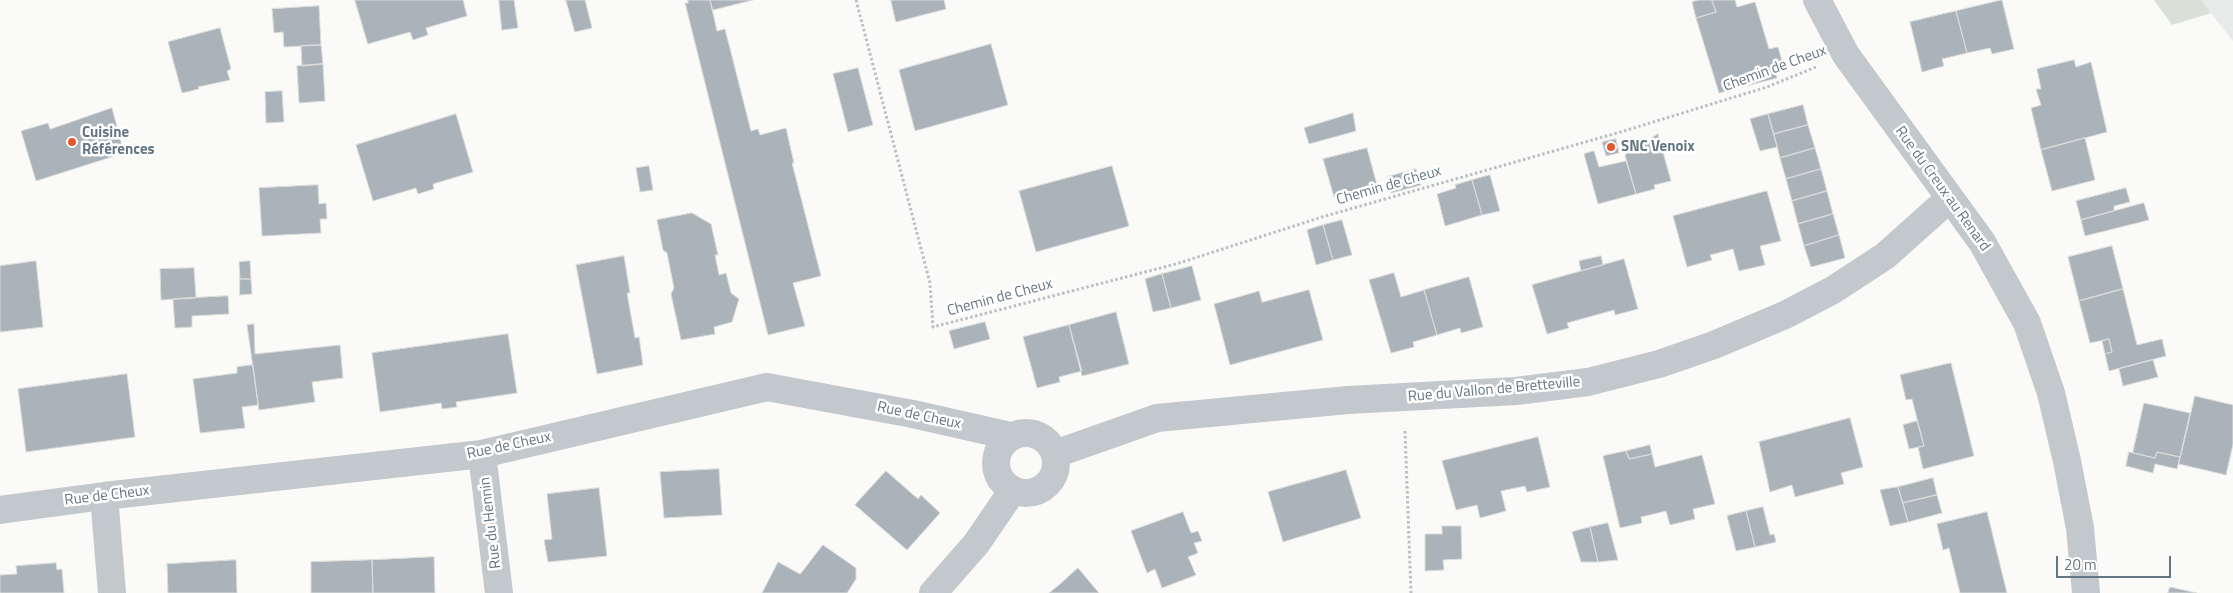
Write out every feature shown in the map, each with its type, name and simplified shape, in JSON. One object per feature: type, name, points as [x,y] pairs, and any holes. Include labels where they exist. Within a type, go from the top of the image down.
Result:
[{"type":"street","name":"Rue du Creux au Renard","points":[[1817,0],[1846,55],[1982,242],[2027,323],[2041,359],[2068,461],[2080,528],[2086,593]]},
{"type":"street","name":"Rue du Vallon de Bretteville","points":[[1055,454],[1157,418],[1348,400],[1516,391],[1588,382],[1658,364],[1714,345],[1785,316],[1833,290],[1885,256],[1950,198]]},
{"type":"street","name":"Rue de Cheux","points":[[0,510],[104,496],[482,454],[767,387],[913,414],[1010,436]]},
{"type":"street","points":[[1027,432],[1038,435],[1051,445],[1055,454],[1054,476],[1048,484],[1034,492],[1023,494],[1013,490],[1000,479],[996,469],[995,459],[1002,443],[1010,436],[1027,432]]},
{"type":"street","name":"Rue du Hennin","points":[[482,454],[499,593]]},
{"type":"street","points":[[934,593],[976,544],[1013,490]]},
{"type":"street","points":[[104,496],[112,593]]},
{"type":"path","name":"Chemin de Cheux","points":[[856,0],[930,283],[934,327],[1176,264],[1322,217],[1624,131],[1767,87],[1846,55]]},
{"type":"path","points":[[1404,398],[1411,593]]},
{"type":"shaded area","points":[[2154,0],[2201,0],[2211,13],[2172,25]]},
{"type":"shaded area","points":[[2201,0],[2233,0],[2233,41],[2211,13]]},
{"type":"building","points":[[355,0],[463,0],[467,16],[426,28],[428,35],[413,40],[410,32],[368,44]]},
{"type":"building","points":[[499,0],[514,0],[518,28],[502,30]]},
{"type":"building","points":[[566,0],[585,0],[592,28],[575,32]]},
{"type":"building","points":[[688,0],[710,0],[717,31],[725,29],[751,131],[758,129],[760,135],[786,128],[794,163],[792,163],[821,276],[793,283],[805,326],[768,335],[685,3],[688,3]]},
{"type":"building","points":[[710,0],[753,0],[713,10]]},
{"type":"building","points":[[891,0],[944,0],[946,9],[896,22]]},
{"type":"building","points":[[1712,0],[1716,12],[1696,18],[1692,2]]},
{"type":"building","points":[[1712,0],[1735,0],[1737,7],[1755,2],[1769,49],[1778,47],[1784,68],[1775,70],[1777,78],[1719,93],[1696,18],[1716,12]]},
{"type":"building","points":[[2002,0],[2014,49],[1992,54],[1990,48],[1967,53],[1956,11]]},
{"type":"building","points":[[319,6],[321,45],[284,47],[283,32],[274,33],[272,9]]},
{"type":"building","points":[[1956,11],[1967,53],[1942,59],[1944,66],[1922,72],[1910,22]]},
{"type":"building","points":[[220,28],[231,69],[227,71],[230,80],[198,87],[199,89],[182,93],[168,42]]},
{"type":"building","points":[[991,44],[1008,105],[915,131],[899,70]]},
{"type":"building","points":[[321,45],[323,64],[302,66],[301,46]]},
{"type":"building","points":[[2074,60],[2076,67],[2091,62],[2107,132],[2041,150],[2031,108],[2041,105],[2036,89],[2041,89],[2037,69]]},
{"type":"building","points":[[323,64],[325,101],[299,103],[297,66]]},
{"type":"building","points":[[858,68],[873,125],[848,132],[833,74]]},
{"type":"building","points":[[282,91],[284,122],[266,123],[265,92]]},
{"type":"building","points":[[1803,105],[1808,125],[1774,134],[1768,114]]},
{"type":"building","name":"Cuisine Références","points":[[112,108],[124,153],[36,181],[21,131],[48,123],[50,129]]},
{"type":"building","points":[[1353,113],[1356,131],[1309,144],[1304,128]]},
{"type":"building","points":[[456,114],[473,172],[433,184],[434,189],[418,194],[416,188],[373,201],[356,145]]},
{"type":"building","points":[[1768,114],[1777,147],[1760,151],[1750,119]]},
{"type":"building","points":[[1808,125],[1815,148],[1780,158],[1774,134]]},
{"type":"building","points":[[1658,134],[1671,181],[1654,185],[1655,189],[1636,194],[1625,155]]},
{"type":"building","points":[[2085,138],[2095,180],[2052,191],[2041,150]]},
{"type":"building","name":"SNC Venoix","points":[[1616,139],[1619,153],[1606,156],[1602,142]]},
{"type":"building","points":[[1367,148],[1377,185],[1334,197],[1323,159]]},
{"type":"building","points":[[1815,148],[1821,169],[1786,179],[1780,158]]},
{"type":"building","points":[[1594,151],[1599,167],[1626,161],[1636,194],[1598,204],[1584,154]]},
{"type":"building","points":[[649,166],[653,190],[640,192],[636,168]]},
{"type":"building","points":[[1112,166],[1129,226],[1036,252],[1019,191]]},
{"type":"building","points":[[1416,169],[1421,185],[1391,193],[1387,177]]},
{"type":"building","points":[[1821,169],[1827,191],[1792,201],[1786,179]]},
{"type":"building","points":[[1490,175],[1500,211],[1482,215],[1472,180]]},
{"type":"building","points":[[1472,180],[1482,215],[1445,226],[1437,194],[1456,188],[1455,185]]},
{"type":"building","points":[[318,185],[319,204],[326,203],[327,219],[320,219],[321,233],[262,236],[259,188]]},
{"type":"building","points":[[2126,188],[2130,202],[2114,206],[2114,211],[2081,220],[2076,201]]},
{"type":"building","points":[[1767,191],[1781,241],[1760,246],[1765,265],[1739,271],[1733,249],[1710,255],[1712,260],[1687,267],[1673,216]]},
{"type":"building","points":[[1827,191],[1833,214],[1798,224],[1792,201]]},
{"type":"building","points":[[2144,203],[2149,220],[2085,236],[2081,220]]},
{"type":"building","points":[[692,213],[711,224],[718,255],[715,255],[719,275],[726,273],[731,293],[739,299],[732,322],[714,327],[715,334],[681,340],[671,294],[674,288],[667,253],[663,250],[657,220]]},
{"type":"building","points":[[1833,214],[1839,235],[1804,246],[1798,224]]},
{"type":"building","points":[[1342,220],[1352,255],[1333,260],[1323,225]]},
{"type":"building","points":[[1323,225],[1333,260],[1316,265],[1307,230]]},
{"type":"building","points":[[1839,235],[1845,258],[1811,267],[1804,246]]},
{"type":"building","points":[[2112,246],[2123,289],[2079,301],[2068,257]]},
{"type":"building","points":[[624,256],[630,293],[627,293],[635,338],[639,337],[643,365],[597,374],[576,265]]},
{"type":"building","points":[[1601,256],[1603,265],[1581,271],[1579,261]]},
{"type":"building","points":[[1624,259],[1638,309],[1615,315],[1614,310],[1567,323],[1569,328],[1547,334],[1532,285]]},
{"type":"building","points":[[36,261],[43,327],[0,332],[0,266]]},
{"type":"building","points":[[250,261],[251,279],[240,279],[239,262]]},
{"type":"building","points":[[1192,266],[1201,300],[1171,308],[1162,274]]},
{"type":"building","points":[[194,268],[196,298],[161,300],[160,269]]},
{"type":"building","points":[[1394,273],[1401,297],[1424,290],[1437,335],[1413,342],[1414,347],[1391,353],[1369,280]]},
{"type":"building","points":[[1162,274],[1171,308],[1153,312],[1145,279]]},
{"type":"building","points":[[1469,277],[1483,327],[1461,333],[1460,328],[1437,335],[1424,290]]},
{"type":"building","points":[[240,279],[251,279],[252,294],[240,295]]},
{"type":"building","points":[[2123,289],[2137,345],[2162,339],[2166,356],[2109,371],[2105,354],[2112,352],[2109,339],[2090,343],[2079,301]]},
{"type":"building","points":[[1309,290],[1323,340],[1230,365],[1214,304],[1259,291],[1262,302]]},
{"type":"building","points":[[228,296],[229,314],[192,316],[192,327],[175,328],[173,299]]},
{"type":"building","points":[[1116,312],[1129,364],[1082,376],[1069,325]]},
{"type":"building","points":[[985,322],[990,339],[954,349],[949,331]]},
{"type":"building","points":[[254,324],[255,354],[340,345],[343,378],[312,382],[315,402],[259,410],[247,325]]},
{"type":"building","points":[[1069,325],[1082,371],[1059,377],[1060,382],[1037,388],[1023,337]]},
{"type":"building","points":[[508,334],[517,393],[456,402],[457,407],[442,409],[441,403],[380,412],[372,353]]},
{"type":"building","points":[[2109,339],[2112,352],[2105,354],[2102,341]]},
{"type":"building","points":[[2153,360],[2158,377],[2123,386],[2119,369]]},
{"type":"building","points":[[1951,363],[1974,456],[1923,469],[1918,447],[1924,446],[1912,399],[1906,400],[1900,375]]},
{"type":"building","points":[[253,365],[258,405],[242,407],[245,428],[200,433],[193,379],[237,373],[237,367]]},
{"type":"building","points":[[127,374],[135,437],[26,452],[18,389]]},
{"type":"building","points":[[2195,396],[2233,405],[2233,444],[2226,475],[2179,464]]},
{"type":"building","points":[[2144,403],[2190,413],[2180,457],[2157,452],[2155,458],[2133,453]]},
{"type":"building","points":[[1850,418],[1863,467],[1841,473],[1844,484],[1795,497],[1792,485],[1770,492],[1759,442]]},
{"type":"building","points":[[1917,421],[1924,446],[1909,449],[1903,425]]},
{"type":"building","points":[[1538,437],[1550,487],[1527,492],[1525,486],[1501,491],[1506,511],[1480,518],[1477,505],[1456,510],[1442,461]]},
{"type":"building","points":[[1650,445],[1652,454],[1629,459],[1626,451]]},
{"type":"building","points":[[1626,451],[1629,459],[1652,454],[1655,467],[1702,455],[1715,504],[1693,509],[1695,519],[1670,525],[1666,511],[1641,517],[1642,523],[1620,528],[1603,456]]},
{"type":"building","points":[[2129,452],[2155,458],[2157,452],[2180,457],[2177,469],[2155,464],[2153,473],[2126,466]]},
{"type":"building","points":[[719,469],[722,515],[664,518],[660,472]]},
{"type":"building","points":[[1346,470],[1361,518],[1283,542],[1268,492]]},
{"type":"building","points":[[886,471],[918,499],[921,495],[940,513],[907,550],[855,505]]},
{"type":"building","points":[[1933,478],[1937,495],[1903,503],[1898,487]]},
{"type":"building","points":[[1898,487],[1908,522],[1890,526],[1880,490]]},
{"type":"building","points":[[599,488],[607,556],[548,562],[544,540],[552,539],[547,494]]},
{"type":"building","points":[[1937,495],[1942,513],[1908,522],[1903,503]]},
{"type":"building","points":[[1763,507],[1770,535],[1774,534],[1776,542],[1755,547],[1746,511]]},
{"type":"building","points":[[1746,511],[1755,547],[1736,551],[1727,516]]},
{"type":"building","points":[[1183,512],[1191,533],[1198,531],[1202,541],[1194,543],[1198,553],[1188,557],[1196,575],[1162,588],[1155,569],[1147,573],[1131,531]]},
{"type":"building","points":[[1987,512],[2007,593],[1960,593],[1949,548],[1943,550],[1937,524]]},
{"type":"building","points":[[1608,523],[1618,560],[1598,562],[1590,527]]},
{"type":"building","points":[[1442,526],[1461,526],[1462,559],[1443,560],[1444,570],[1425,571],[1425,534],[1442,534]]},
{"type":"building","points":[[1590,527],[1598,562],[1581,562],[1572,532]]},
{"type":"building","points":[[823,545],[856,568],[856,579],[847,593],[762,593],[778,562],[800,574]]},
{"type":"building","points":[[434,557],[435,593],[373,593],[372,560]]},
{"type":"building","points":[[236,560],[237,593],[168,593],[167,564]]},
{"type":"building","points":[[372,560],[373,593],[311,593],[311,562]]},
{"type":"building","points":[[56,563],[57,570],[62,569],[64,593],[0,593],[0,575],[17,574],[16,566]]},
{"type":"building","points":[[1078,568],[1099,593],[1049,593],[1059,585]]},
{"type":"building","points":[[2170,587],[2197,593],[2168,593]]},
{"type":"place","name":"Cuisine Références","points":[[72,142]]},
{"type":"place","name":"SNC Venoix","points":[[1611,147]]}]
